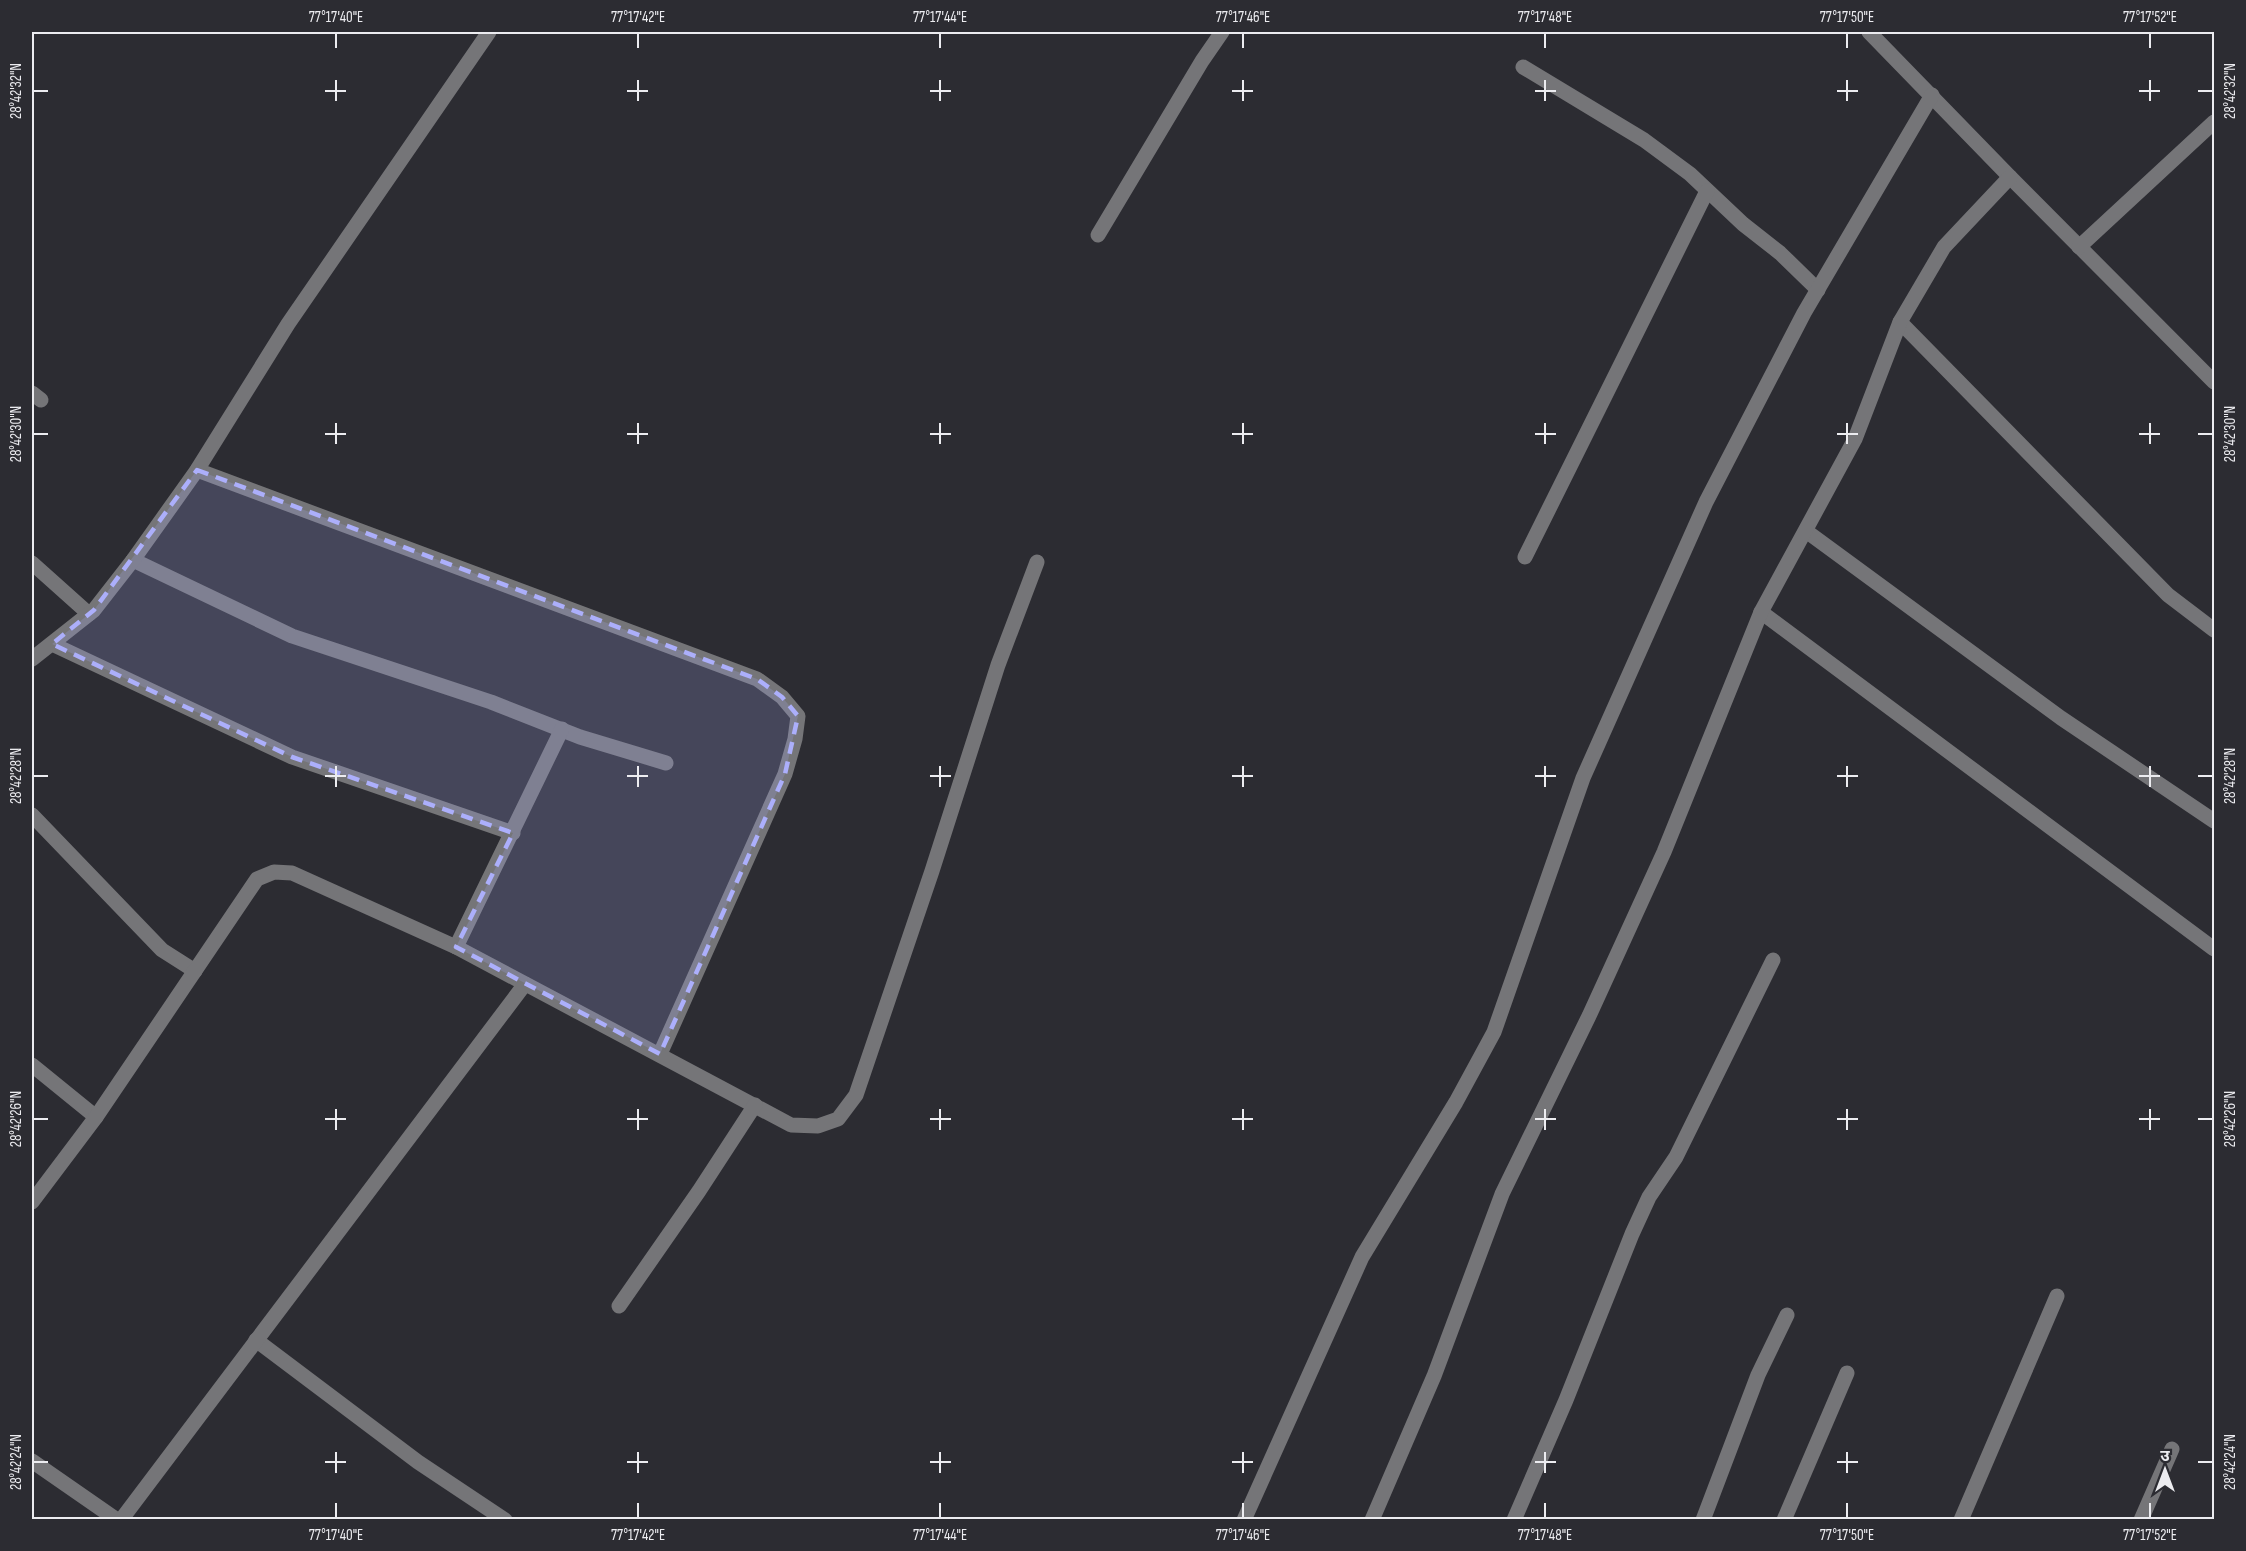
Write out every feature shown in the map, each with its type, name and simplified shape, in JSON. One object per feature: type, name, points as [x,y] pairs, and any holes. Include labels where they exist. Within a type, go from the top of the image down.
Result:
[{"type":"street","points":[[32,658],[89,614],[133,560],[197,470],[288,324],[489,32]]},
{"type":"street","points":[[1098,235],[1221,32]]},
{"type":"street","points":[[1869,32],[2214,382]]},
{"type":"street","points":[[1523,67],[1644,140],[1690,174],[1818,290]]},
{"type":"street","points":[[1244,1520],[1362,1257],[1456,1102],[1494,1032],[1583,778],[1706,502],[1818,290],[1932,95]]},
{"type":"street","points":[[2079,247],[2214,122]]},
{"type":"street","points":[[1372,1520],[1434,1376],[1502,1194],[1589,1016],[1664,852],[1761,612],[1856,439],[1900,322],[1944,247],[2010,177]]},
{"type":"street","points":[[1525,556],[1707,191]]},
{"type":"street","points":[[1900,322],[2168,596],[2214,630]]},
{"type":"street","points":[[197,470],[757,679],[782,697],[798,716],[795,739],[785,774],[660,1054]]},
{"type":"street","points":[[1806,531],[2061,718],[2214,821]]},
{"type":"street","points":[[133,560],[292,636],[492,702],[562,729],[666,763]]},
{"type":"street","points":[[32,1202],[96,1117],[257,879],[274,872],[292,873],[456,947],[791,1125],[818,1126],[838,1119],[856,1095],[932,871],[998,665],[1037,561]]},
{"type":"street","points":[[32,563],[89,614]]},
{"type":"street","points":[[1761,612],[2214,949]]},
{"type":"street","points":[[52,644],[292,757],[513,832]]},
{"type":"street","points":[[456,947],[562,729]]},
{"type":"street","points":[[32,815],[162,950],[195,971]]},
{"type":"street","points":[[1514,1520],[1649,1197],[1687,1136],[1773,960]]},
{"type":"street","points":[[32,1461],[119,1520],[525,984]]},
{"type":"street","points":[[32,1065],[96,1117]]},
{"type":"street","points":[[619,1306],[699,1191],[755,1105]]},
{"type":"street","points":[[1961,1520],[2057,1296]]},
{"type":"street","points":[[1703,1520],[1758,1375],[1787,1315]]},
{"type":"street","points":[[256,1340],[418,1462],[505,1520]]},
{"type":"street","points":[[1784,1520],[1847,1373]]},
{"type":"street","points":[[2140,1520],[2172,1449]]},
{"type":"highlighted area","points":[[197,470],[757,679],[782,697],[798,716],[785,774],[660,1054],[456,947],[513,833],[292,757],[52,644],[94,610]]}]
